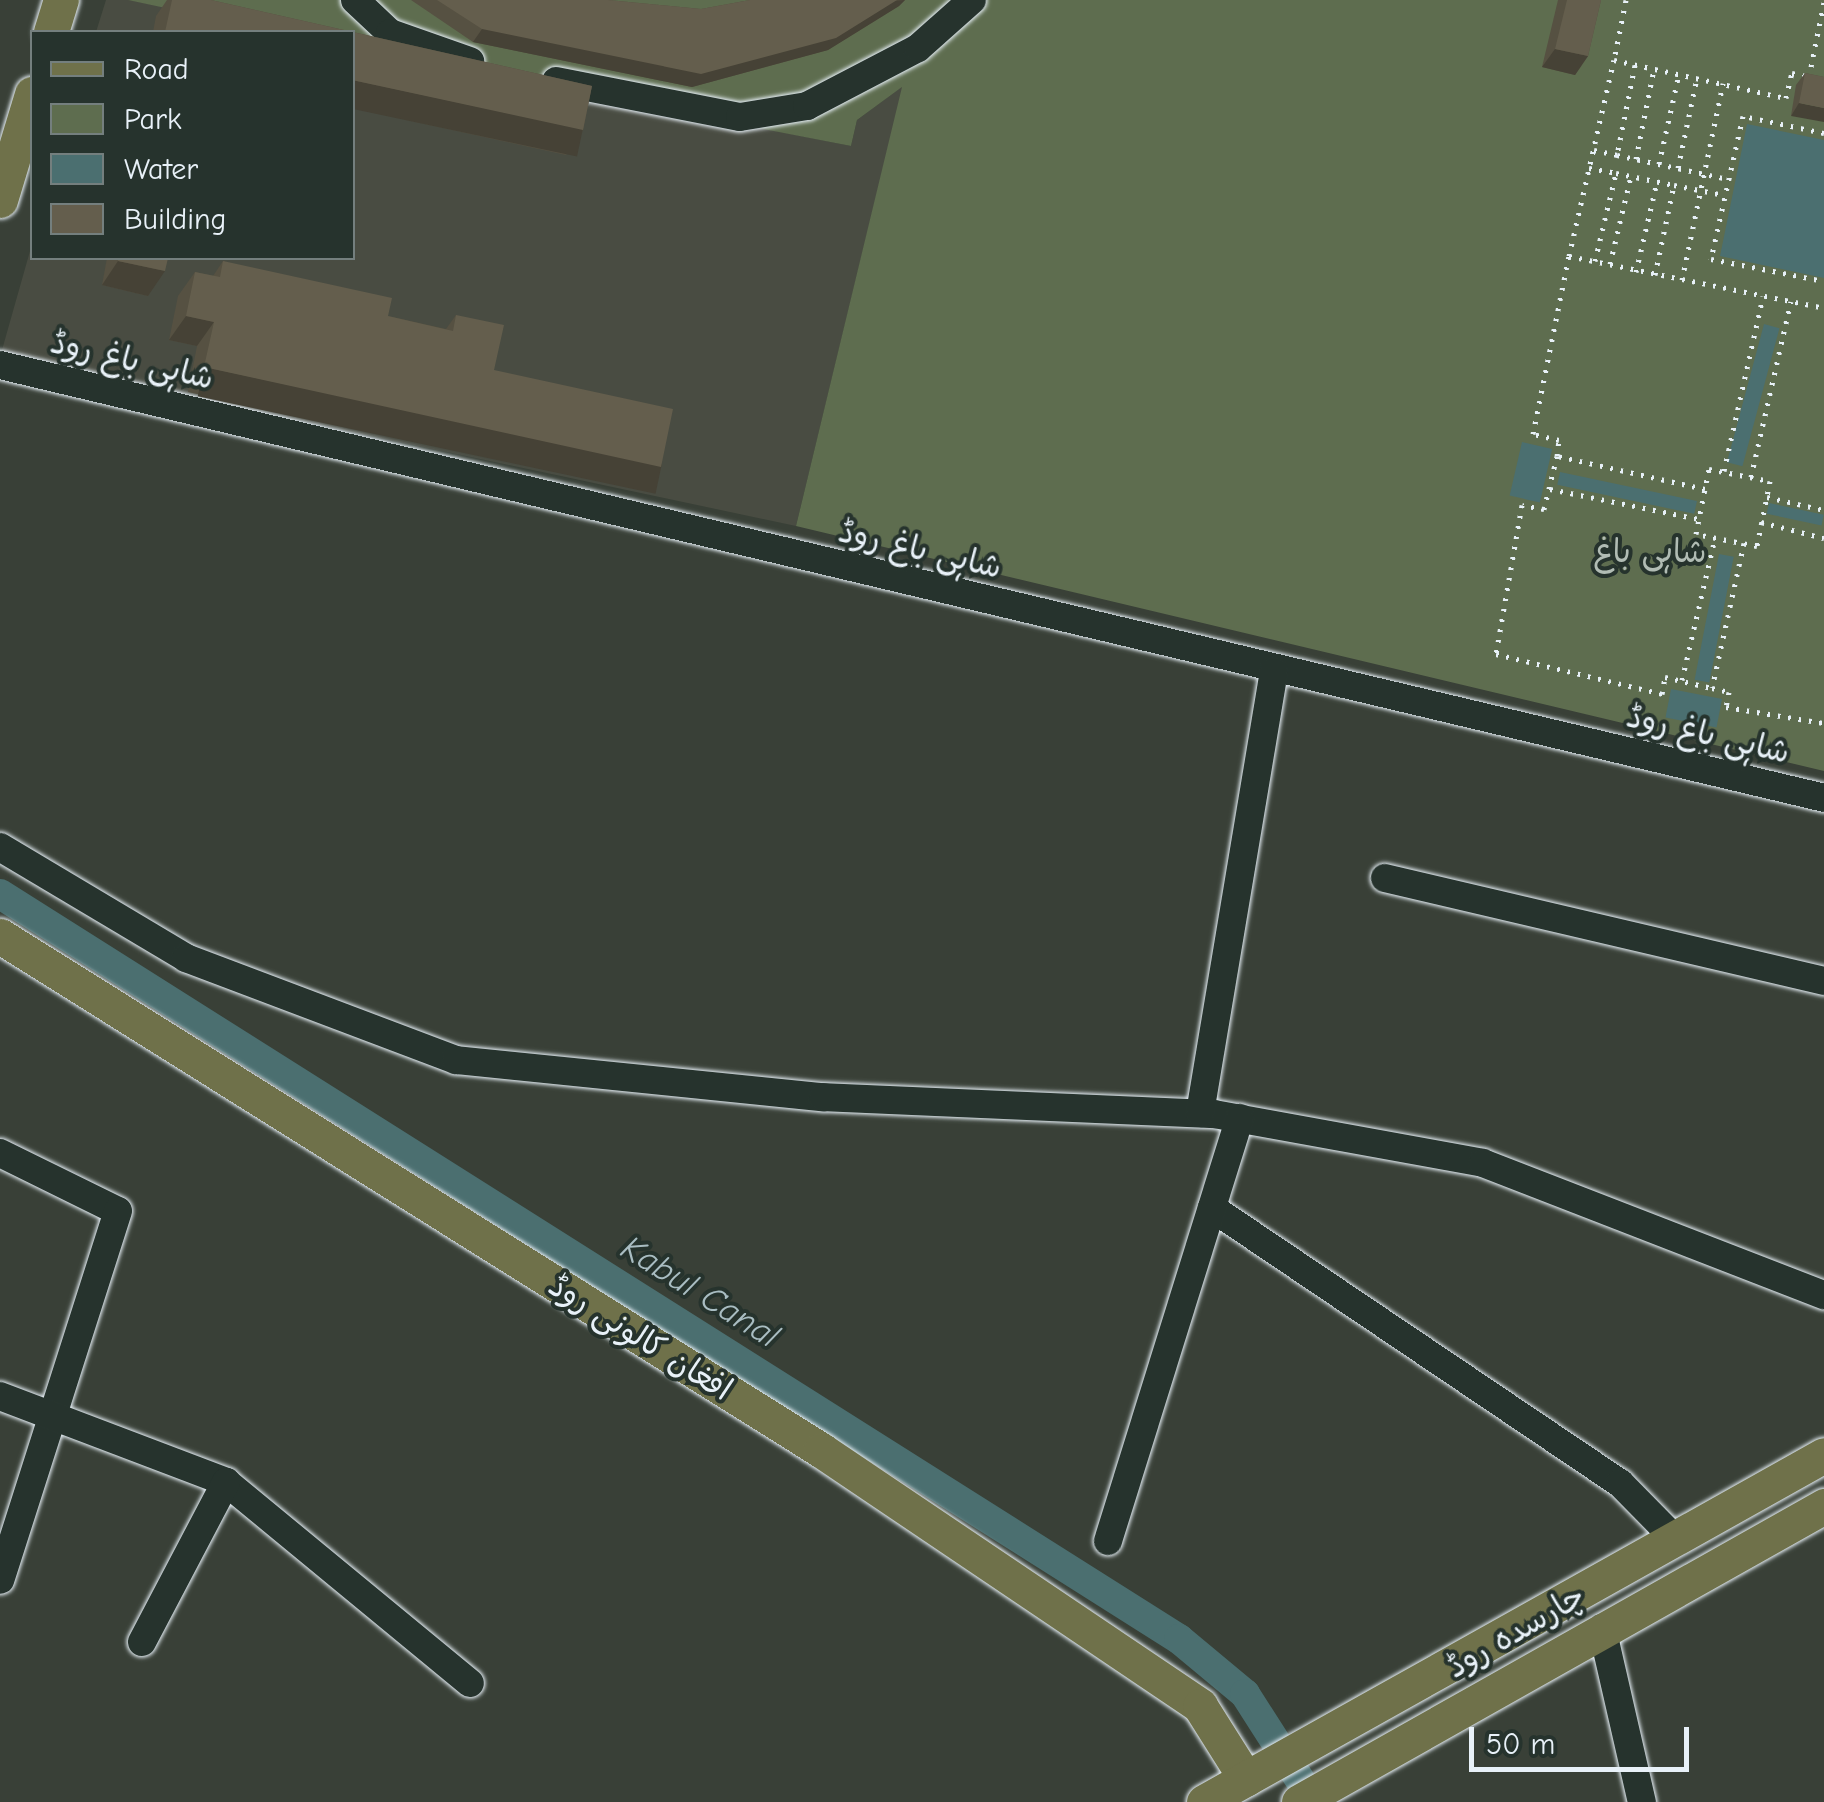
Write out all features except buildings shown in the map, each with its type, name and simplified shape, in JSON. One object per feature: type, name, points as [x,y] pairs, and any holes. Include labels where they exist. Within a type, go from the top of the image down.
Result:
[{"type":"main road","points":[[53,30],[61,0]]},
{"type":"main road","points":[[0,200],[30,101]]},
{"type":"main road","name":"افغان کالونی روڈ","points":[[0,936],[854,1472],[1200,1706],[1258,1773]]},
{"type":"main road","name":"چارسدہ روڈ","points":[[1204,1802],[1312,1746],[1824,1455]]},
{"type":"main road","name":"چارسدہ روڈ","points":[[1299,1802],[1824,1506]]},
{"type":"street","points":[[355,0],[390,32],[500,68]]},
{"type":"street","points":[[533,76],[740,116],[807,106],[918,48],[972,0]]},
{"type":"street","name":"شاہی باغ روڈ","points":[[0,365],[1274,671],[1824,798]]},
{"type":"street","points":[[1200,1113],[1274,671]]},
{"type":"street","points":[[0,846],[186,958],[456,1060],[824,1097],[1240,1118],[1483,1164],[1823,1290]]},
{"type":"street","points":[[1385,878],[1824,982]]},
{"type":"street","points":[[1108,1541],[1240,1118]]},
{"type":"street","points":[[0,1154],[118,1211],[0,1580]]},
{"type":"street","points":[[1212,1208],[1620,1483],[1676,1540]]},
{"type":"street","points":[[0,1396],[226,1482],[470,1683]]},
{"type":"street","points":[[142,1642],[226,1482]]},
{"type":"street","points":[[1602,1628],[1642,1802]]},
{"type":"path","points":[[1626,0],[1533,434],[1558,440],[1557,456],[1544,509],[1522,504],[1496,654],[1662,694],[1665,676],[1729,692],[1726,706],[1824,723]]},
{"type":"path","points":[[1809,77],[1824,2]]},
{"type":"path","points":[[1614,60],[1786,98],[1792,73],[1824,80]]},
{"type":"path","points":[[1617,155],[1636,65]]},
{"type":"path","points":[[1636,160],[1654,68]]},
{"type":"path","points":[[1659,164],[1679,74]]},
{"type":"path","points":[[1678,168],[1697,78]]},
{"type":"path","points":[[1682,280],[1722,84]]},
{"type":"path","points":[[1824,133],[1743,116],[1711,259],[1824,281]]},
{"type":"path","points":[[1594,150],[1728,179]]},
{"type":"path","points":[[1590,168],[1724,195]]},
{"type":"path","points":[[1595,261],[1616,173]]},
{"type":"path","points":[[1610,264],[1631,176]]},
{"type":"path","points":[[1636,272],[1657,182]]},
{"type":"path","points":[[1655,275],[1674,186]]},
{"type":"path","points":[[1569,256],[1824,308]]},
{"type":"path","points":[[1724,472],[1763,296]]},
{"type":"path","points":[[1751,477],[1790,300]]},
{"type":"path","points":[[1557,456],[1705,489]]},
{"type":"path","points":[[1709,468],[1751,477],[1770,481],[1756,546],[1696,534],[1709,468]]},
{"type":"path","points":[[1549,488],[1699,519]]},
{"type":"path","points":[[1767,497],[1824,510]]},
{"type":"path","points":[[1761,522],[1824,538]]},
{"type":"path","points":[[1682,680],[1715,538]]},
{"type":"path","points":[[1712,688],[1744,544]]},
{"type":"shaded area","points":[[106,0],[129,0],[279,30],[97,30]]},
{"type":"shaded area","points":[[355,45],[851,146],[857,120],[903,86],[796,526],[0,357],[30,251],[30,260],[355,260]]},
{"type":"green space","name":"شاہی باغ","points":[[128,0],[1824,0],[1824,771],[796,526],[902,87],[857,120],[851,146],[388,56],[355,34],[355,30],[270,30]]},
{"type":"water","points":[[1747,124],[1824,140],[1824,278],[1720,256]]},
{"type":"water","points":[[1764,324],[1779,328],[1742,466],[1727,462]]},
{"type":"water","points":[[1522,442],[1552,449],[1540,503],[1510,496]]},
{"type":"water","points":[[1560,472],[1697,501],[1694,514],[1557,485]]},
{"type":"water","points":[[1769,503],[1824,515],[1821,525],[1767,514]]},
{"type":"water","points":[[1719,554],[1734,557],[1709,683],[1695,680]]},
{"type":"water","points":[[1671,689],[1722,699],[1717,727],[1665,717]]},
{"type":"waterway","name":"Kabul Canal","points":[[0,894],[1179,1639],[1245,1694],[1314,1802]]}]
